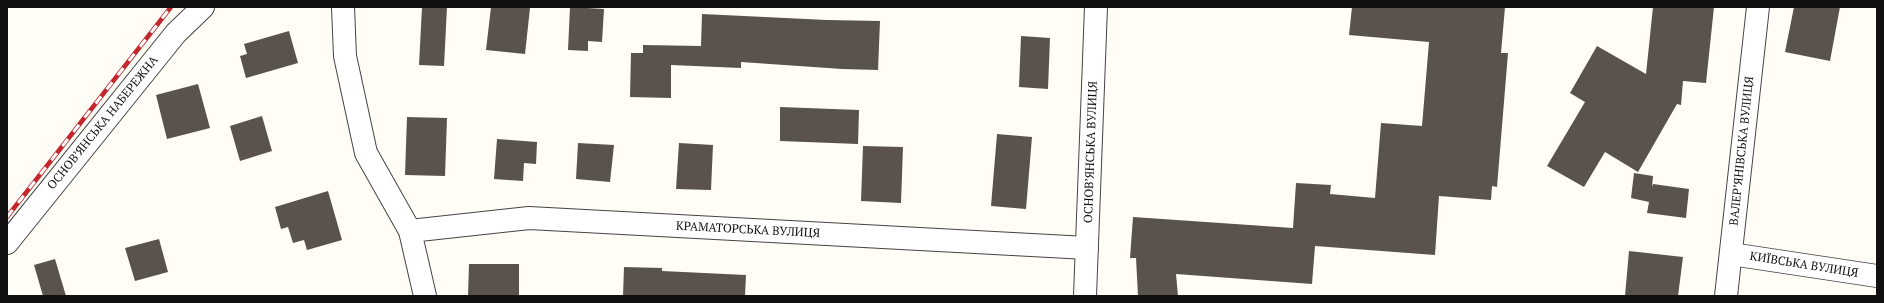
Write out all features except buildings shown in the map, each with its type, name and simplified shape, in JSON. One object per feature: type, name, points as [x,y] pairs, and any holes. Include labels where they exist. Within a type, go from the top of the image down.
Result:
[{"type":"street","name":"ОСНОВ’ЯНСЬКА НАБЕРЕЖНА","points":[[7,243],[176,33],[203,7]]},
{"type":"street","points":[[343,7],[345,56],[366,153],[410,230],[425,296]]},
{"type":"street","name":"ОСНОВ’ЯНСЬКА ВУЛИЦЯ","points":[[1085,296],[1096,7]]},
{"type":"street","name":"ВАЛЕР’ЯНІВСЬКА ВУЛИЦЯ","points":[[1726,296],[1758,7]]},
{"type":"street","name":"КРАМАТОРСЬКА ВУЛИЦЯ","points":[[410,230],[529,218],[1087,248]]},
{"type":"street","name":"КИЇВСЬКА ВУЛИЦЯ","points":[[1731,254],[1877,276]]},
{"type":"railway","points":[[7,217],[171,7]]}]
